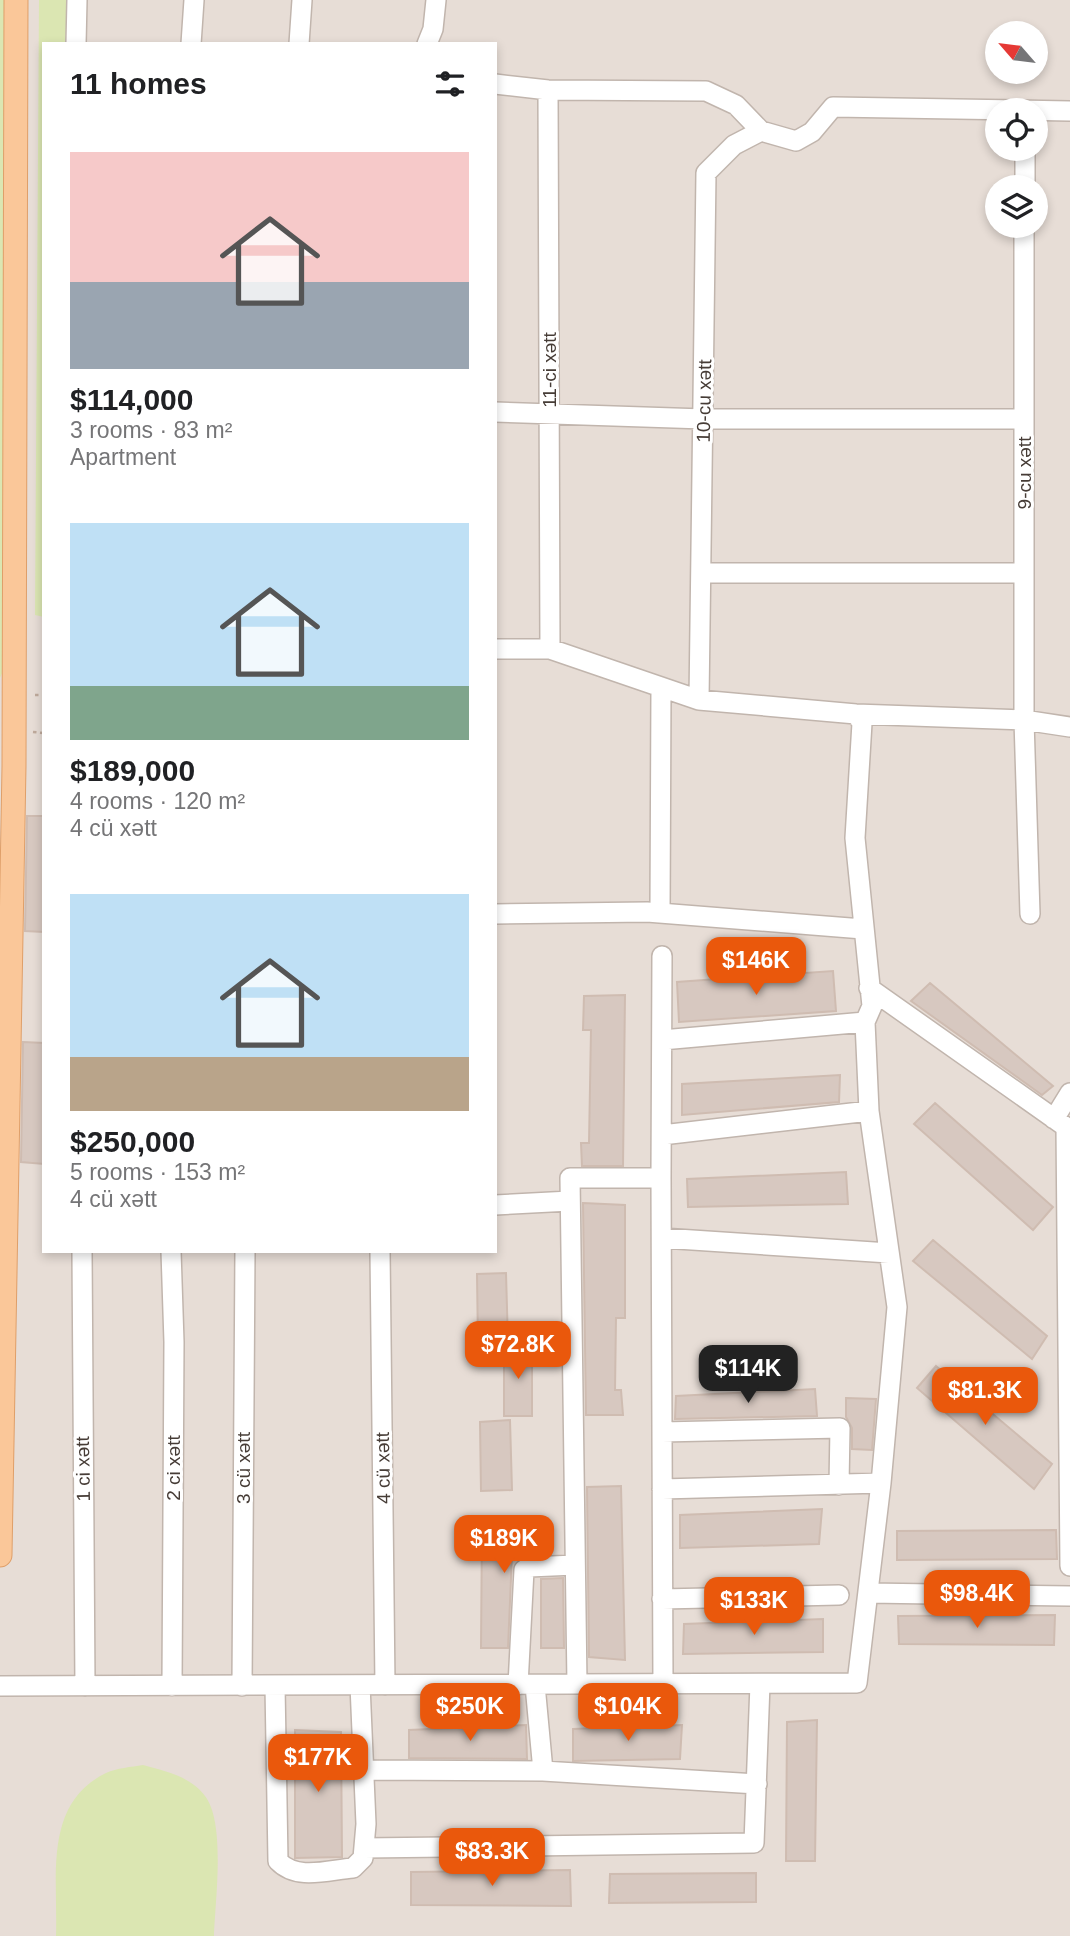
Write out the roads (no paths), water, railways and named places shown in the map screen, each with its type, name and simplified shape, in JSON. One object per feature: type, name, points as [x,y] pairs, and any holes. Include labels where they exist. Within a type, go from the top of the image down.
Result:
[{"type":"main road","points":[[0,1555],[16,0]]},
{"type":"street","points":[[76,42],[77,0]]},
{"type":"street","points":[[191,42],[194,0]]},
{"type":"street","points":[[299,42],[302,0]]},
{"type":"street","points":[[428,42],[433,29],[436,0]]},
{"type":"street","points":[[497,85],[548,90],[706,91],[736,105],[761,131],[796,141],[812,132],[832,107],[985,109]]},
{"type":"street","name":"11-ci xətt","points":[[548,90],[550,649]]},
{"type":"street","points":[[1048,111],[1070,111]]},
{"type":"street","name":"10-cu xətt","points":[[699,700],[706,173],[734,145],[761,131]]},
{"type":"street","name":"9-cu xətt","points":[[1024,238],[1024,720],[1030,914]]},
{"type":"street","points":[[497,412],[704,419],[1024,419]]},
{"type":"street","points":[[701,573],[1024,573]]},
{"type":"street","points":[[497,649],[550,649],[699,700],[856,714],[1024,720],[1070,727]]},
{"type":"street","points":[[660,913],[661,687]]},
{"type":"street","points":[[0,1686],[857,1683],[881,1483],[897,1307],[869,1111],[865,1022],[872,1006],[855,838],[862,723],[856,714]]},
{"type":"street","points":[[497,914],[660,913],[863,929]]},
{"type":"street","points":[[662,956],[663,1684]]},
{"type":"street","points":[[869,988],[1066,1127],[1070,1566]]},
{"type":"street","points":[[662,1040],[865,1022]]},
{"type":"street","points":[[1054,1119],[1070,1093]]},
{"type":"street","points":[[662,1135],[869,1111]]},
{"type":"street","points":[[577,1684],[570,1178],[661,1178]]},
{"type":"street","points":[[497,1205],[570,1201]]},
{"type":"street","points":[[662,1238],[889,1253]]},
{"type":"street","name":"1 ci xətt","points":[[82,1253],[85,1686]]},
{"type":"street","name":"2 ci xətt","points":[[171,1253],[174,1342],[172,1686]]},
{"type":"street","name":"3 cü xətt","points":[[242,1686],[245,1253]]},
{"type":"street","name":"4 cü xətt","points":[[380,1253],[385,1685]]},
{"type":"street","points":[[662,1432],[840,1428],[839,1485]]},
{"type":"street","points":[[662,1489],[881,1483]]},
{"type":"street","points":[[543,1771],[526,1685],[524,1570],[529,1567],[575,1565]]},
{"type":"street","points":[[868,1593],[1070,1596]]},
{"type":"street","points":[[662,1599],[839,1595]]},
{"type":"street","points":[[364,1848],[754,1843],[760,1684]]},
{"type":"street","points":[[275,1686],[278,1861],[286,1870],[297,1873],[360,1865],[364,1848],[360,1685]]},
{"type":"street","points":[[364,1770],[543,1771],[757,1784]]}]
